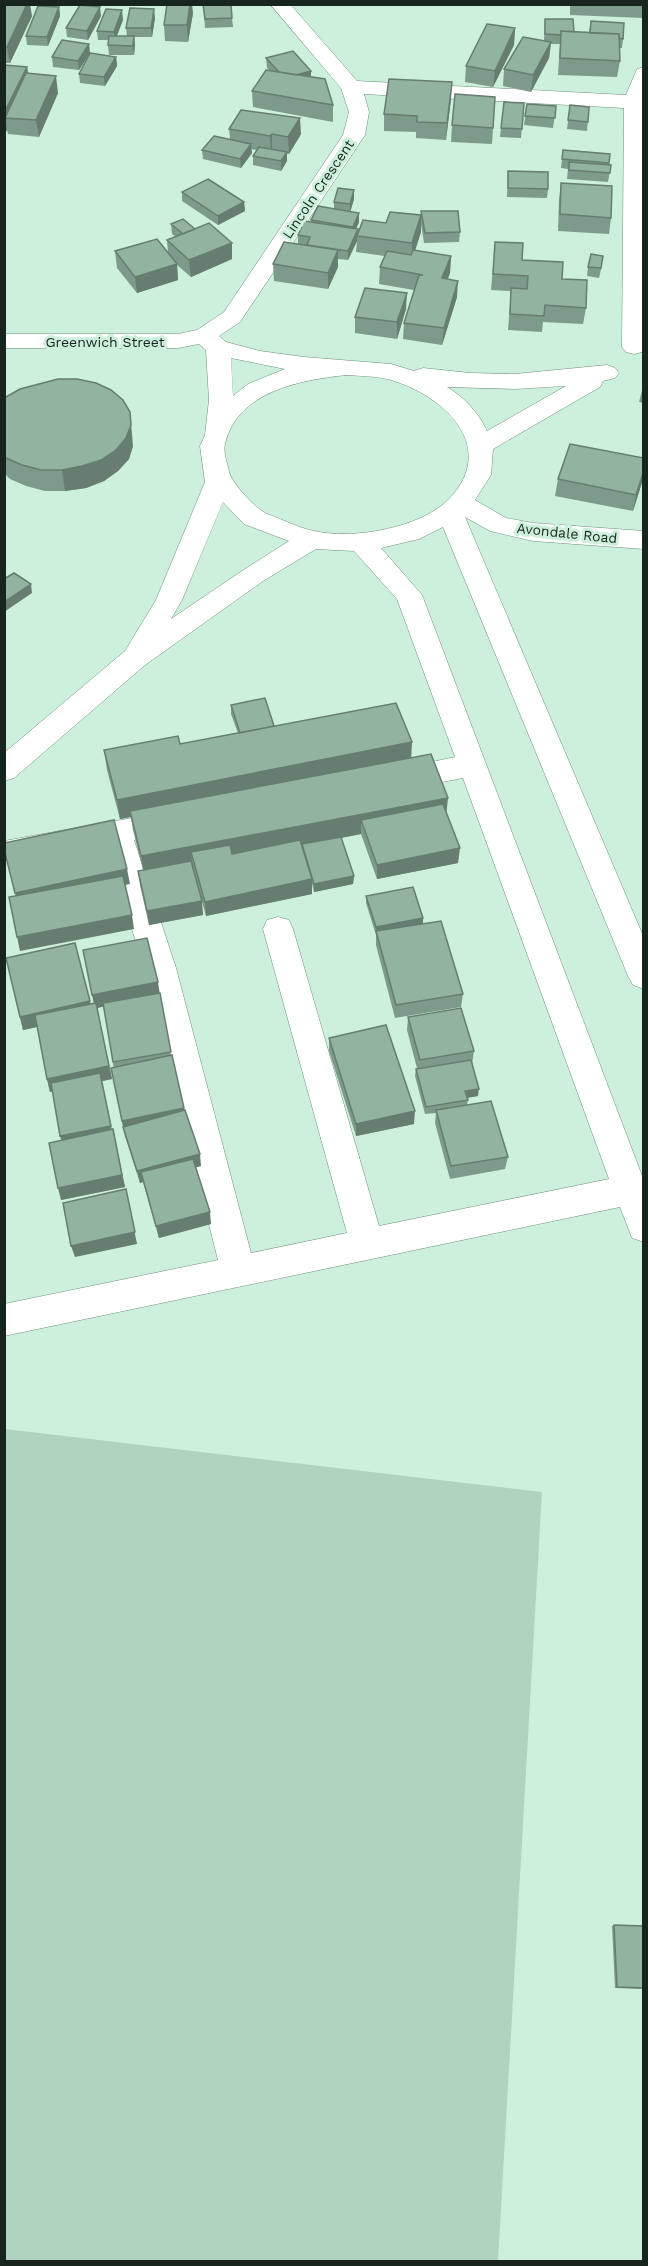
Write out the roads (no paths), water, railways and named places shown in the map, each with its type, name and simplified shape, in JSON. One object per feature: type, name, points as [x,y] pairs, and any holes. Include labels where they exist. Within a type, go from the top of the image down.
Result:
[{"type":"street","name":"Lincoln Crescent","points":[[211,341],[232,317],[354,135],[359,111],[351,87],[279,4]]},
{"type":"street","points":[[481,445],[607,373],[639,347],[634,102],[644,73]]},
{"type":"street","points":[[351,87],[634,102]]},
{"type":"street","name":"Greenwich Street","points":[[4,341],[211,341]]},
{"type":"street","points":[[211,341],[260,358],[304,365],[346,367],[469,382],[512,383],[563,380],[607,373]]},
{"type":"street","points":[[135,658],[169,600],[218,482],[212,446],[221,413],[222,379],[211,341]]},
{"type":"street","points":[[212,446],[226,414],[256,389],[298,373],[346,367]]},
{"type":"street","points":[[218,482],[253,518],[310,540],[361,543],[410,533],[455,508],[478,475],[481,445],[470,421],[451,400],[424,383],[391,372]]},
{"type":"street","points":[[455,508],[644,976]]},
{"type":"street","name":"Avondale Road","points":[[455,508],[499,525],[533,532],[644,540]]},
{"type":"street","points":[[4,770],[135,658],[254,575],[310,540]]},
{"type":"street","points":[[361,543],[409,595],[628,1190],[644,1227]]},
{"type":"street","points":[[369,784],[472,765]]},
{"type":"street","points":[[4,853],[208,815]]},
{"type":"street","points":[[117,832],[160,969],[238,1271]]},
{"type":"street","points":[[278,929],[367,1244]]},
{"type":"street","points":[[4,1320],[628,1190]]}]
